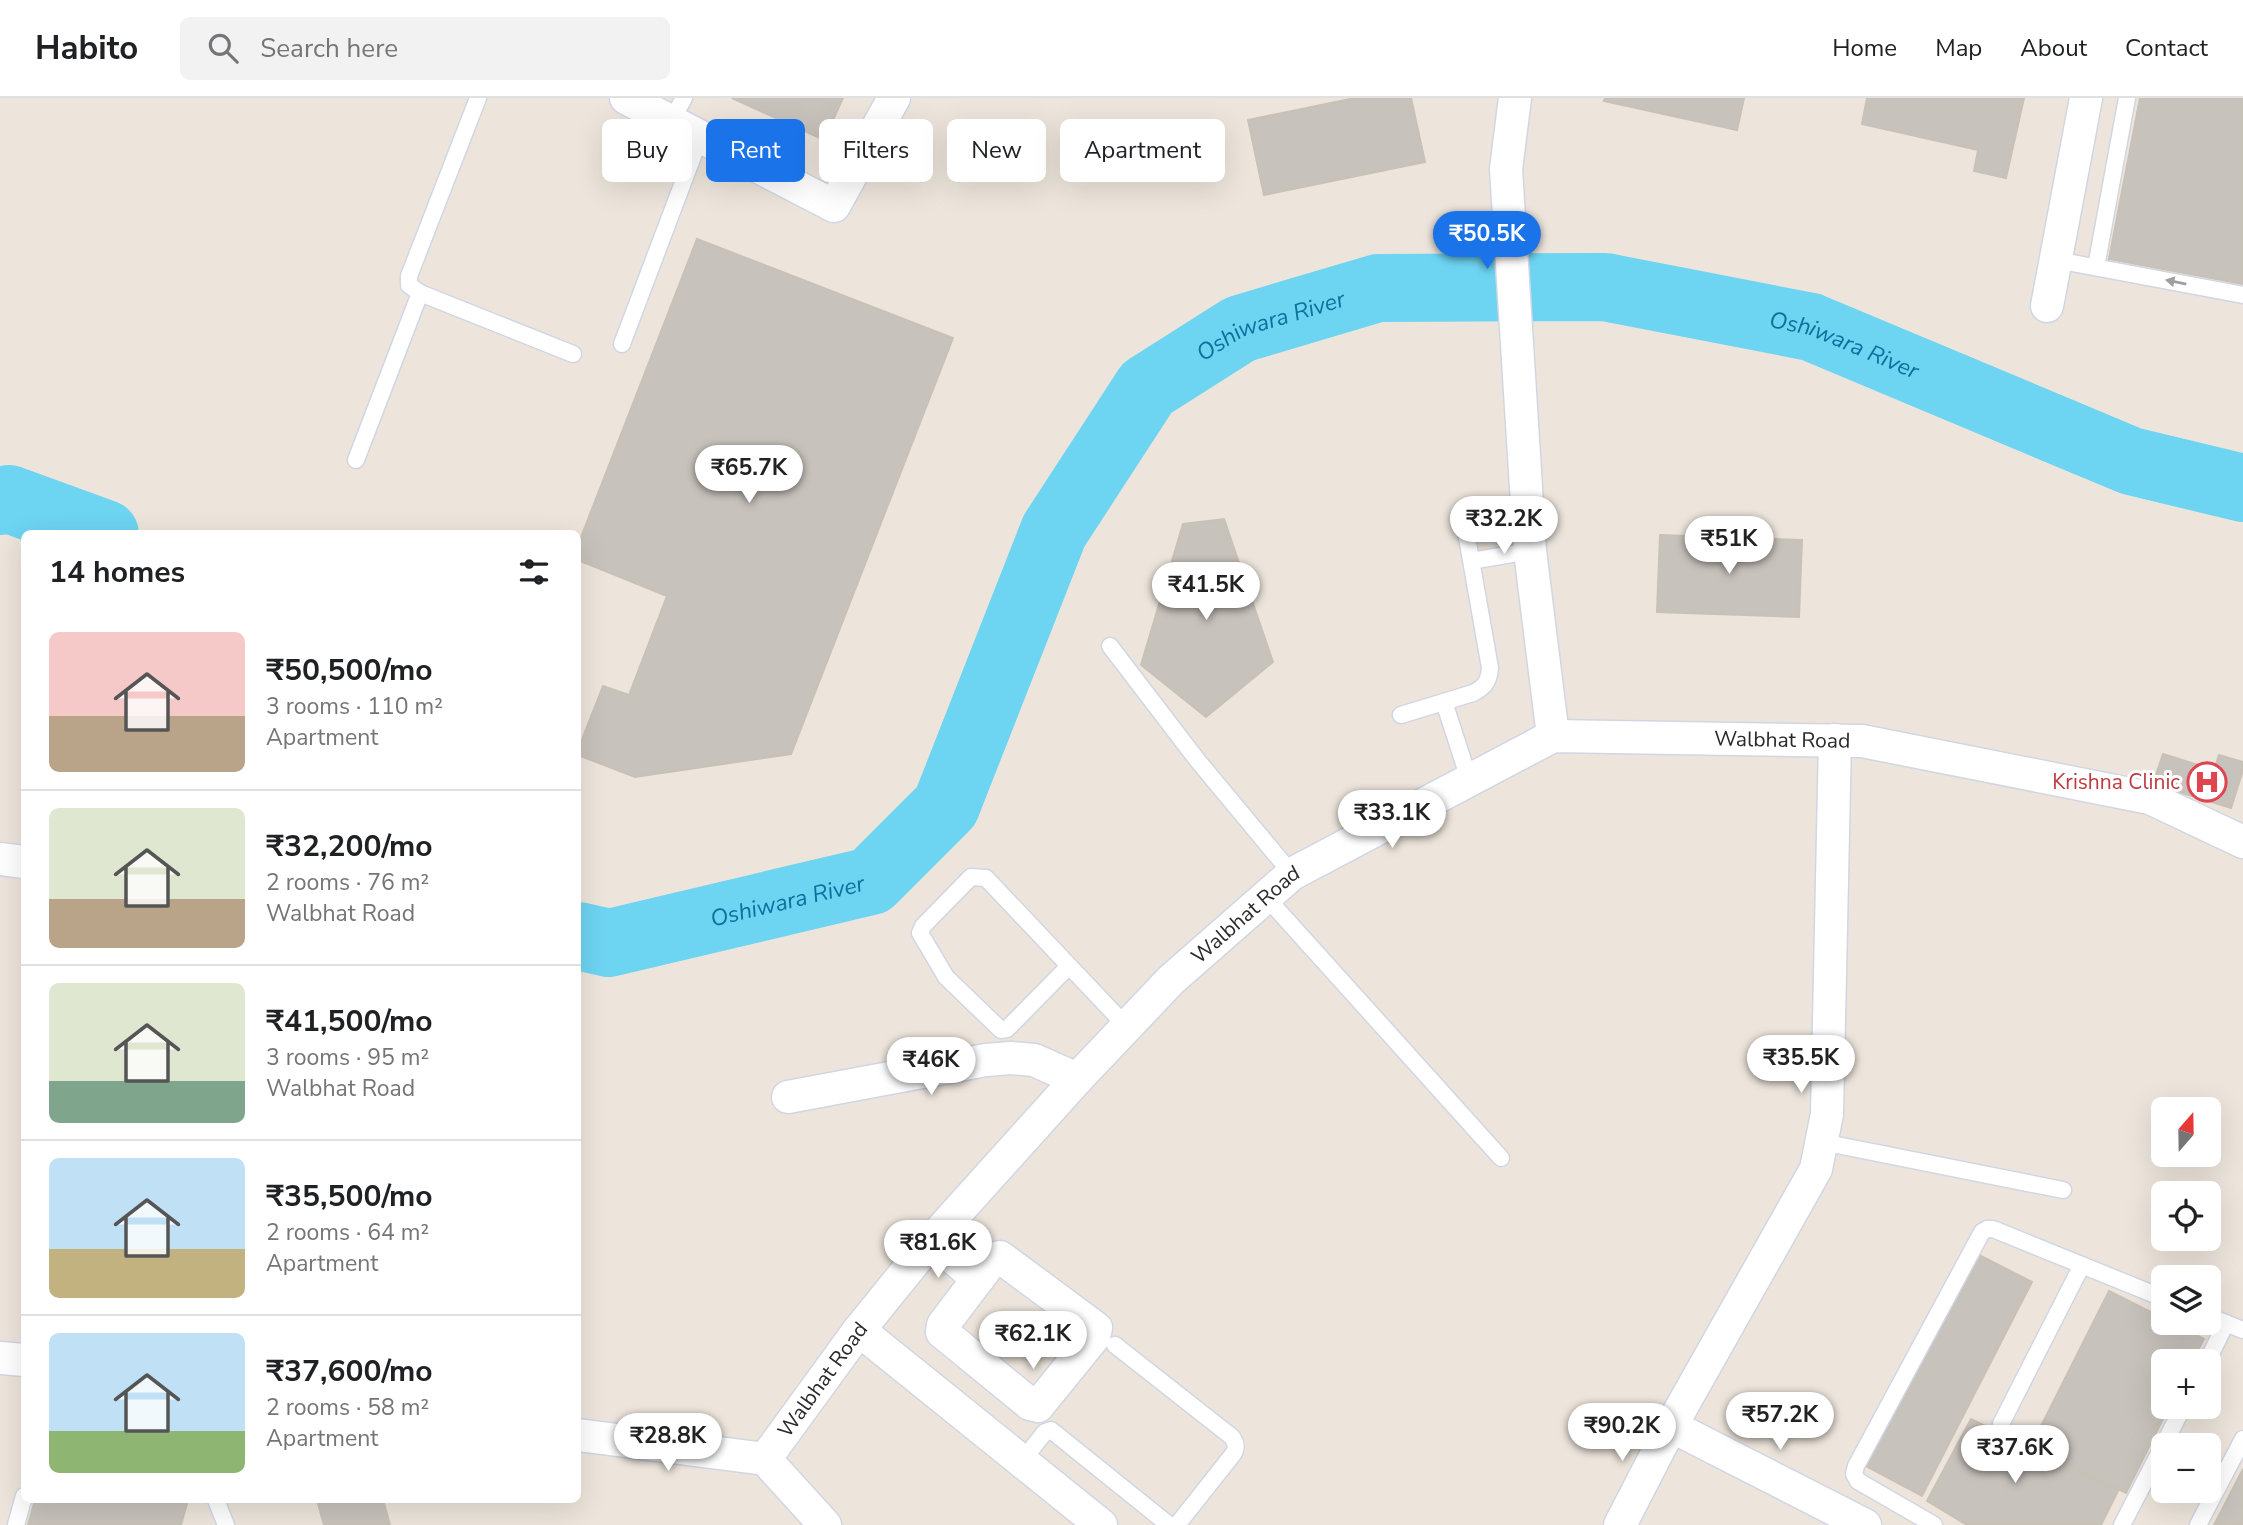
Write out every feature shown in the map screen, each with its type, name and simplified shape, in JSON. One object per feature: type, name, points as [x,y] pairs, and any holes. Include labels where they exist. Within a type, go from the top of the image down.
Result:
[{"type":"street","points":[[626,98],[678,109],[701,135],[834,206],[894,98]]},
{"type":"street","points":[[1515,98],[1506,169],[1530,551],[1553,736]]},
{"type":"street","points":[[2047,306],[2086,98]]},
{"type":"street","name":"Walbhat Road","points":[[765,1459],[859,1331],[932,1240],[1077,1079],[1171,980],[1292,874],[1553,736],[1862,741],[2151,798],[2243,842]]},
{"type":"street","points":[[1620,1525],[1671,1426],[1816,1169],[1827,1114],[1835,740]]},
{"type":"street","points":[[0,859],[21,862]]},
{"type":"street","points":[[788,1097],[998,1059],[1034,1060],[1077,1079]]},
{"type":"street","points":[[932,1240],[978,1279]]},
{"type":"street","points":[[1000,1256],[1096,1328],[1094,1337],[1038,1406],[1030,1404],[942,1332],[943,1325],[978,1279],[993,1259],[1000,1256]]},
{"type":"street","points":[[859,1331],[1101,1525]]},
{"type":"street","points":[[0,1358],[21,1360]]},
{"type":"street","points":[[1671,1426],[1865,1525]]},
{"type":"street","points":[[581,1435],[765,1459],[824,1525]]},
{"type":"lane","points":[[478,98],[410,276],[409,285],[420,293],[573,354]]},
{"type":"lane","points":[[2096,267],[2127,98]]},
{"type":"lane","points":[[622,344],[701,135]]},
{"type":"lane","points":[[2056,260],[2243,295]]},
{"type":"lane","points":[[356,460],[420,293]]},
{"type":"lane","points":[[1401,715],[1473,693],[1482,688],[1489,679],[1490,668],[1465,526]]},
{"type":"lane","points":[[1471,561],[1530,551]]},
{"type":"lane","points":[[1110,646],[1198,761],[1292,874]]},
{"type":"lane","points":[[1444,702],[1469,779]]},
{"type":"lane","points":[[1069,966],[1007,1029],[1001,1030],[946,977],[920,933],[923,926],[971,877],[986,878],[1127,1027]]},
{"type":"lane","points":[[1266,897],[1501,1157]]},
{"type":"lane","points":[[1822,1142],[2063,1190]]},
{"type":"lane","points":[[1934,1525],[1858,1481],[1854,1474],[1982,1232],[1993,1229],[2151,1293]]},
{"type":"lane","points":[[2001,1424],[2082,1265]]},
{"type":"lane","points":[[2221,1321],[2243,1330]]},
{"type":"lane","points":[[2214,1349],[2227,1323]]},
{"type":"lane","points":[[1115,1345],[1235,1441],[1234,1453],[1177,1525]]},
{"type":"lane","points":[[1022,1461],[1045,1432],[1051,1430],[1169,1525]]},
{"type":"lane","points":[[2198,1525],[2243,1439]]},
{"type":"lane","points":[[2122,1525],[2151,1469]]},
{"type":"lane","points":[[16,1525],[22,1503]]},
{"type":"lane","points":[[217,1503],[226,1525]]},
{"type":"building","points":[[732,98],[843,98],[834,119],[819,119],[819,138],[805,131],[805,119],[778,119]]},
{"type":"building","points":[[1355,98],[1411,98],[1425,162],[1264,195],[1248,120]]},
{"type":"building","points":[[1605,98],[1744,98],[1737,130],[1604,101]]},
{"type":"building","points":[[1867,98],[2024,98],[2006,178],[1974,171],[1978,150],[1862,124]]},
{"type":"building","points":[[2140,98],[2243,98],[2243,284],[2109,259]]},
{"type":"building","points":[[697,239],[953,338],[791,754],[635,777],[581,756],[581,742],[603,686],[629,695],[667,596],[581,561],[581,537]]},
{"type":"building","points":[[1224,519],[1273,662],[1206,717],[1141,665],[1183,524]]},
{"type":"building","points":[[1660,535],[1802,540],[1799,617],[1657,612]]},
{"type":"building","points":[[2163,754],[2214,770],[2219,755],[2243,762],[2231,808],[2153,784]]},
{"type":"building","points":[[1977,1254],[2032,1282],[1922,1496],[1866,1466]]},
{"type":"building","points":[[2109,1291],[2151,1312],[2151,1335],[2196,1335],[2204,1339],[2199,1349],[2151,1349],[2151,1419],[2163,1419],[2156,1433],[2151,1433],[2151,1443],[2126,1493],[2031,1446]]},
{"type":"building","points":[[1971,1419],[2118,1491],[2101,1525],[1967,1525],[1927,1501]]},
{"type":"building","points":[[2243,1469],[2243,1525],[2214,1525]]},
{"type":"building","points":[[34,1503],[187,1503],[181,1525],[28,1525]]},
{"type":"building","points":[[318,1503],[384,1503],[390,1525],[324,1525]]},
{"type":"waterway","name":"Oshiwara River","points":[[581,937],[609,943],[871,881],[946,806],[1054,531],[1147,388],[1240,329],[1378,288],[1605,287],[1811,327],[2131,461],[2243,488]]},
{"type":"waterway","name":"Oshiwara River","points":[[0,501],[9,499],[94,530]]},
{"type":"place","name":"Krishna Clinic","points":[[2207,782]]}]
